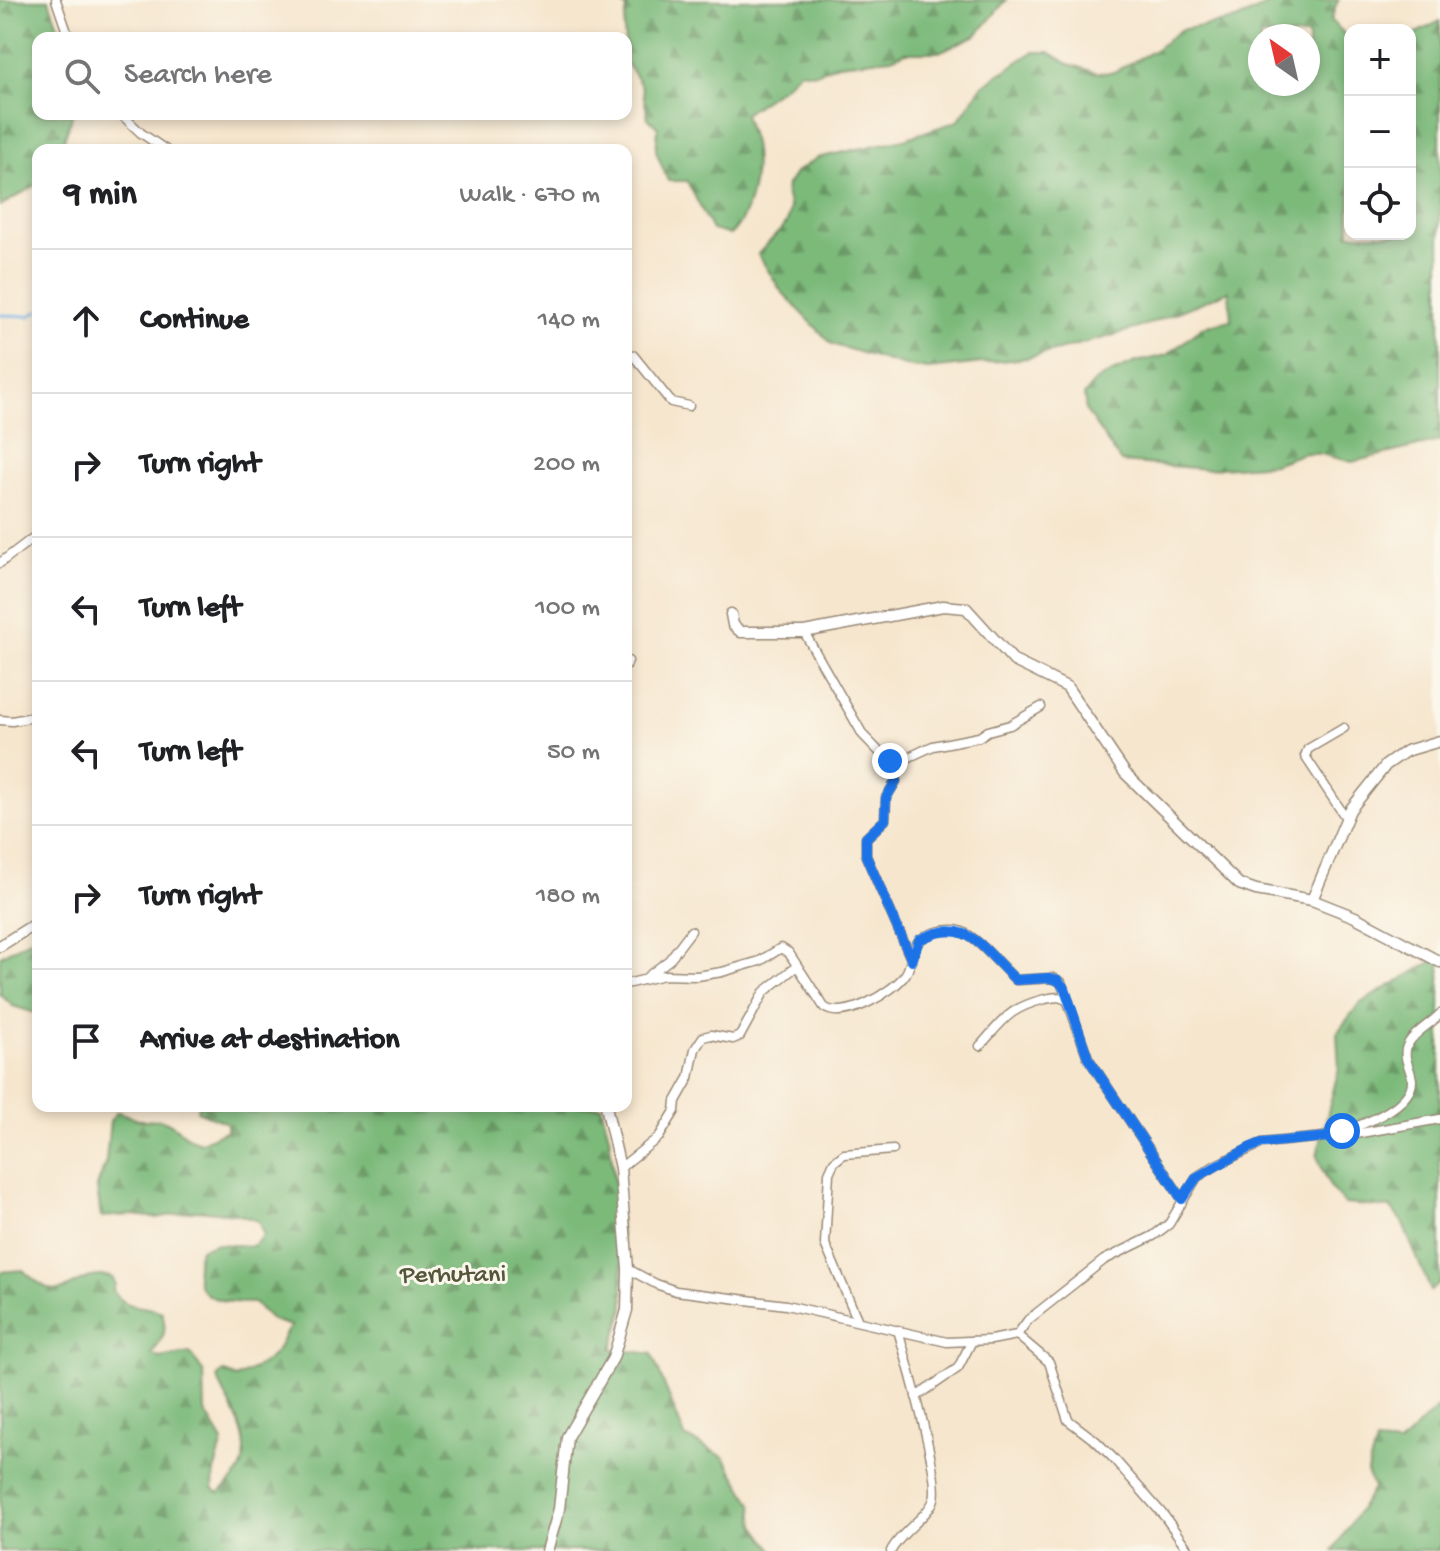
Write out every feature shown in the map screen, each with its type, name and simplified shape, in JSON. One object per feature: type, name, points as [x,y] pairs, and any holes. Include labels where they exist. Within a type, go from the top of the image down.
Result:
[{"type":"street","points":[[56,0],[67,32]]},
{"type":"street","points":[[127,120],[157,144]]},
{"type":"street","points":[[632,355],[671,402],[689,406]]},
{"type":"street","points":[[0,563],[32,539]]},
{"type":"street","points":[[731,614],[733,625],[741,632],[804,632],[943,606],[966,608],[1014,661],[1067,687],[1125,773],[1239,884],[1312,900],[1355,917],[1440,962]]},
{"type":"street","points":[[804,632],[863,735],[892,765],[896,781],[886,798],[885,820],[866,838],[866,856],[912,961]]},
{"type":"street","points":[[892,765],[943,742],[969,739],[1010,725],[1041,707]]},
{"type":"street","points":[[0,720],[32,717]]},
{"type":"street","points":[[1344,728],[1308,749],[1305,756],[1346,818]]},
{"type":"street","points":[[1312,900],[1346,818],[1392,759],[1406,751],[1440,741]]},
{"type":"street","points":[[0,946],[32,926]]},
{"type":"street","points":[[632,983],[664,975],[697,976],[722,972],[760,961],[781,948],[789,953],[824,1007],[833,1013],[868,1002],[889,990],[904,977],[921,939],[946,929],[960,931],[972,937],[1016,980],[1057,979],[1063,986],[1088,1058],[1182,1199]]},
{"type":"street","points":[[643,980],[669,960],[691,931]]},
{"type":"street","points":[[620,1168],[659,1137],[675,1111],[676,1101],[689,1078],[693,1055],[703,1037],[711,1035],[733,1039],[740,1036],[764,992],[797,966]]},
{"type":"street","points":[[980,1046],[1020,1006],[1056,997],[1065,998],[1070,1003]]},
{"type":"street","points":[[1327,1137],[1365,1125],[1391,1110],[1411,1088],[1412,1079],[1406,1057],[1409,1043],[1440,1014]]},
{"type":"street","points":[[547,1551],[559,1509],[567,1437],[613,1358],[627,1310],[628,1269],[620,1168],[607,1112]]},
{"type":"street","points":[[628,1269],[676,1291],[768,1302],[947,1342],[1017,1335],[1028,1320],[1104,1260],[1166,1227],[1197,1177],[1249,1148],[1262,1143],[1327,1137],[1440,1119]]},
{"type":"street","points":[[858,1321],[825,1244],[829,1173],[834,1162],[844,1154],[893,1150]]},
{"type":"street","points":[[891,1551],[935,1499],[916,1397],[898,1330]]},
{"type":"street","points":[[1017,1335],[1049,1362],[1068,1420],[1114,1459],[1165,1517],[1189,1551]]},
{"type":"street","points":[[916,1397],[958,1368],[972,1341]]},
{"type":"green space","points":[[0,0],[49,0],[60,32],[32,32],[32,120],[71,120],[62,144],[32,144],[32,187],[0,206]]},
{"type":"green space","points":[[618,0],[1006,0],[977,35],[939,52],[906,52],[891,58],[838,64],[816,73],[800,71],[744,114],[753,144],[753,180],[748,205],[730,235],[712,230],[687,181],[668,181],[656,151],[658,128],[648,118],[642,87],[632,71],[632,32],[624,32],[627,9]]},
{"type":"green space","points":[[1279,0],[1338,0],[1331,20],[1344,34],[1344,240],[1416,240],[1416,33],[1440,21],[1440,441],[1352,462],[1304,453],[1274,464],[1207,469],[1121,462],[1086,411],[1084,395],[1095,382],[1108,374],[1136,362],[1167,355],[1203,327],[1231,320],[1229,291],[1141,327],[1104,338],[1027,358],[929,369],[905,366],[832,344],[781,291],[758,254],[787,223],[790,208],[787,185],[796,172],[817,158],[904,139],[958,121],[982,86],[1033,52],[1049,52],[1069,64],[1098,73],[1114,72],[1155,50],[1180,30],[1236,20]]},
{"type":"green space","points":[[32,938],[32,1012],[13,1006],[0,994],[0,956]]},
{"type":"green space","points":[[1440,957],[1440,1283],[1431,1291],[1402,1222],[1391,1208],[1345,1204],[1331,1189],[1317,1156],[1339,1068],[1337,1033],[1359,1004]]},
{"type":"green space","name":"Perhutani","points":[[117,1112],[144,1120],[160,1119],[200,1143],[227,1130],[227,1123],[200,1112],[603,1112],[609,1136],[620,1225],[624,1308],[612,1349],[652,1354],[685,1437],[724,1457],[753,1505],[755,1525],[774,1551],[0,1551],[0,1272],[23,1270],[38,1283],[60,1290],[97,1276],[112,1277],[115,1284],[113,1291],[124,1302],[162,1312],[165,1325],[163,1334],[152,1354],[159,1358],[190,1353],[204,1373],[205,1412],[223,1442],[214,1472],[213,1488],[219,1493],[242,1466],[244,1438],[217,1377],[223,1372],[236,1378],[264,1363],[277,1350],[291,1326],[272,1320],[254,1303],[226,1301],[206,1294],[197,1278],[197,1265],[200,1249],[215,1244],[253,1246],[264,1235],[258,1221],[237,1214],[196,1210],[157,1218],[133,1215],[101,1217],[97,1187],[106,1161],[110,1121]]},
{"type":"green space","points":[[1440,1405],[1440,1551],[1333,1551],[1373,1489],[1367,1472],[1376,1443],[1399,1445]]},
{"type":"waterway","points":[[0,315],[32,315]]},
{"type":"route","points":[[890,761],[896,781],[886,798],[885,820],[866,838],[866,856],[912,961],[919,940],[952,929],[972,937],[1016,980],[1026,982],[1053,978],[1061,982],[1088,1058],[1182,1199],[1197,1177],[1249,1148],[1262,1143],[1327,1137],[1342,1131]]}]
